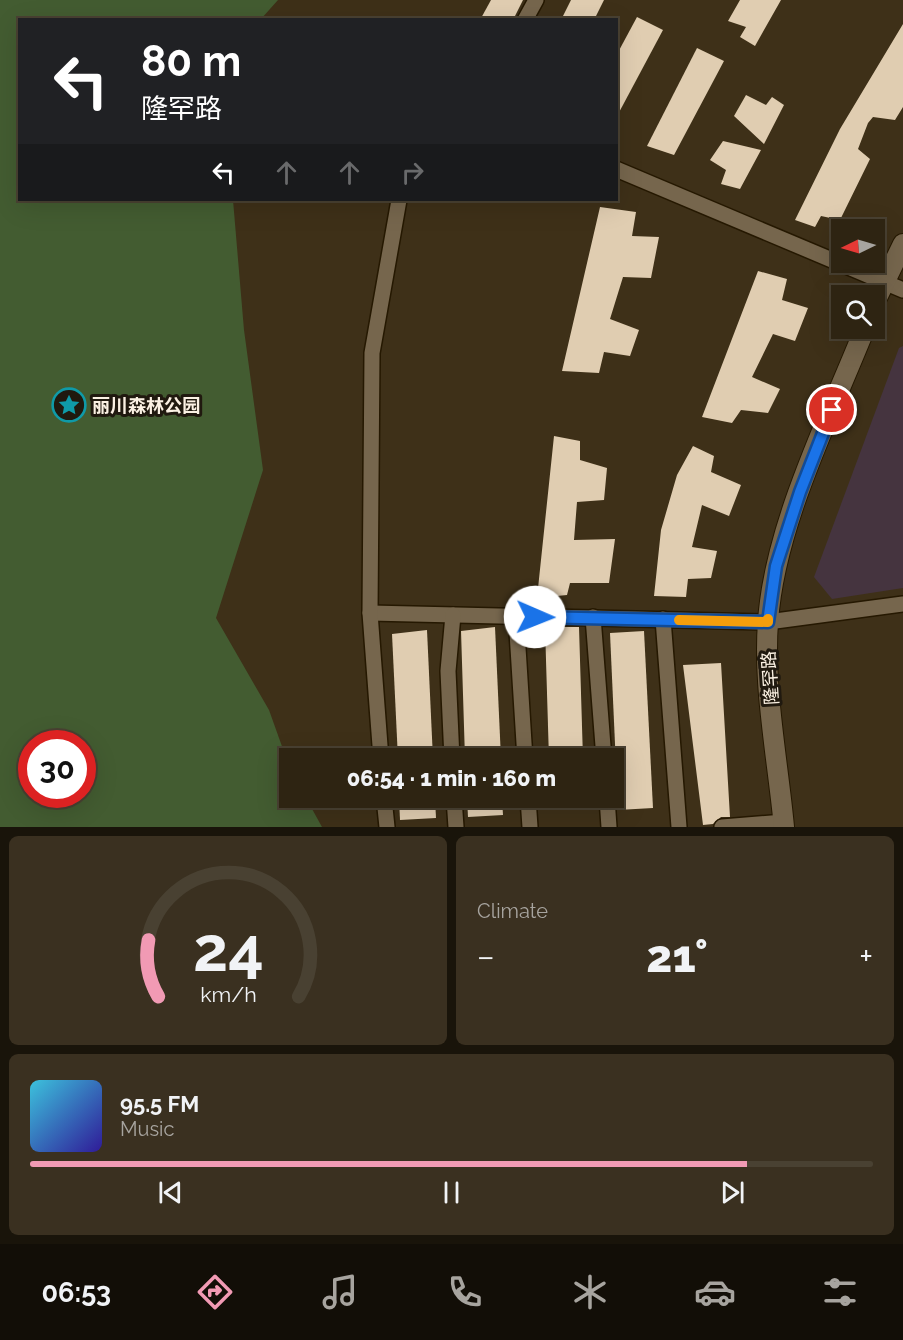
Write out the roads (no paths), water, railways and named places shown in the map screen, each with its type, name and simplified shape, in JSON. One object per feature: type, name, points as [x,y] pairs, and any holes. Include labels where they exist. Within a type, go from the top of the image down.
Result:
[{"type":"street","points":[[526,18],[536,0]]},
{"type":"street","points":[[618,170],[903,290]]},
{"type":"street","points":[[380,748],[370,613],[372,353],[399,201]]},
{"type":"street","points":[[882,285],[903,244]]},
{"type":"street","name":"隆罕路","points":[[784,824],[768,667],[768,622],[776,566],[800,492],[861,339]]},
{"type":"street","points":[[370,613],[768,622],[903,604]]},
{"type":"street","points":[[452,748],[448,671],[453,615]]},
{"type":"street","points":[[516,616],[524,748]]},
{"type":"street","points":[[593,618],[603,748]]},
{"type":"street","points":[[663,619],[679,827]]},
{"type":"street","points":[[385,808],[387,827]]},
{"type":"street","points":[[455,808],[456,827]]},
{"type":"street","points":[[529,808],[530,827]]},
{"type":"street","points":[[607,808],[609,827]]},
{"type":"street","points":[[722,827],[784,824]]},
{"type":"place","name":"丽川森林公园","points":[[69,405]]}]
